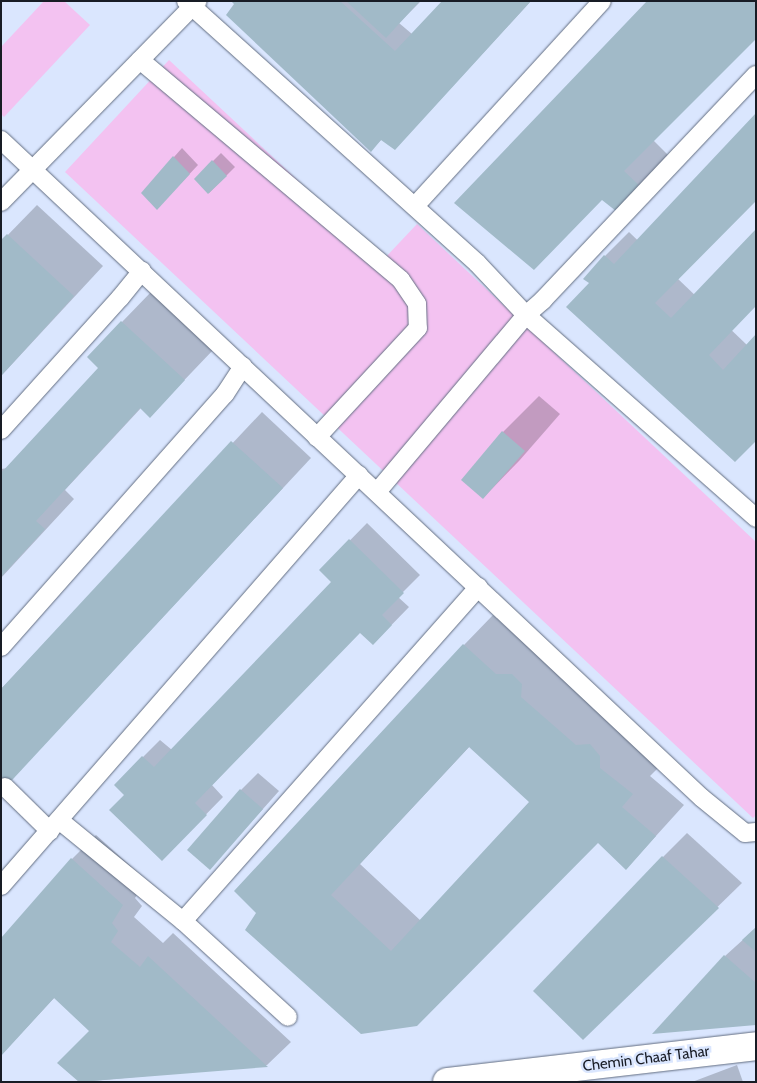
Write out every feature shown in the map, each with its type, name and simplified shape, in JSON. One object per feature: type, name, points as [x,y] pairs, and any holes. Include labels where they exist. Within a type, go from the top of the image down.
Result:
[{"type":"street","name":"Chemin Chaaf Tahar","points":[[447,1082],[756,1046]]},
{"type":"lane","points":[[415,206],[602,1]]},
{"type":"lane","points":[[1,202],[32,168],[140,60],[192,3],[478,263],[526,315],[756,518]]},
{"type":"lane","points":[[140,60],[401,280],[417,304],[418,328],[318,437]]},
{"type":"lane","points":[[377,492],[526,315],[543,300],[756,75]]},
{"type":"lane","points":[[1,140],[702,798],[745,833],[756,832]]},
{"type":"lane","points":[[1,430],[142,271]]},
{"type":"lane","points":[[1,647],[225,394],[243,366]]},
{"type":"lane","points":[[1,886],[359,475]]},
{"type":"lane","points":[[183,922],[478,587]]},
{"type":"lane","points":[[6,787],[183,922],[288,1017]]},
{"type":"shaded area","points":[[44,1],[64,1],[90,25],[4,117],[1,114],[1,47]]},
{"type":"shaded area","points":[[169,60],[383,260],[417,224],[756,542],[756,815],[753,818],[65,172]]},
{"type":"building","points":[[231,1],[340,1],[395,51],[442,1],[531,1],[395,150],[381,140],[371,152],[226,15],[234,4]]},
{"type":"building","points":[[346,1],[420,1],[386,38]]},
{"type":"building","points":[[647,1],[752,1],[756,6],[756,39],[624,171],[645,191],[621,215],[602,200],[534,270],[454,203]]},
{"type":"building","points":[[756,113],[756,201],[655,303],[671,318],[756,229],[756,306],[709,355],[723,370],[756,334],[756,441],[735,462],[566,307],[589,283],[583,279],[604,255],[614,264]]},
{"type":"building","points":[[173,156],[190,174],[157,210],[141,193]]},
{"type":"building","points":[[212,160],[227,176],[208,194],[194,179]]},
{"type":"building","points":[[7,234],[74,296],[1,376],[1,240]]},
{"type":"building","points":[[121,321],[185,380],[150,418],[140,408],[36,521],[45,529],[1,577],[1,473],[98,368],[87,357]]},
{"type":"building","points":[[502,431],[525,451],[483,499],[461,480]]},
{"type":"building","points":[[231,441],[283,488],[1,792],[1,689]]},
{"type":"building","points":[[349,539],[404,593],[382,615],[392,625],[373,645],[360,633],[195,803],[207,815],[162,861],[109,810],[124,795],[114,785],[142,756],[154,767],[331,582],[319,570]]},
{"type":"building","points":[[463,644],[496,674],[512,674],[522,684],[521,697],[576,745],[590,744],[600,756],[600,768],[633,794],[622,807],[656,836],[626,870],[598,843],[417,1026],[361,1034],[245,930],[256,913],[234,891]],"holes":[[[469,747],[529,802],[391,951],[331,895]]]},
{"type":"building","points":[[240,789],[263,809],[210,870],[187,850]]},
{"type":"building","points":[[662,856],[719,908],[583,1040],[533,991]]},
{"type":"building","points":[[71,858],[123,905],[112,923],[118,931],[111,942],[140,967],[148,956],[268,1067],[79,1082],[57,1063],[89,1031],[54,998],[1,1056],[1,938]]},
{"type":"building","points":[[756,927],[756,952],[742,940]]},
{"type":"building","points":[[724,955],[756,983],[756,1025],[652,1034]]}]
